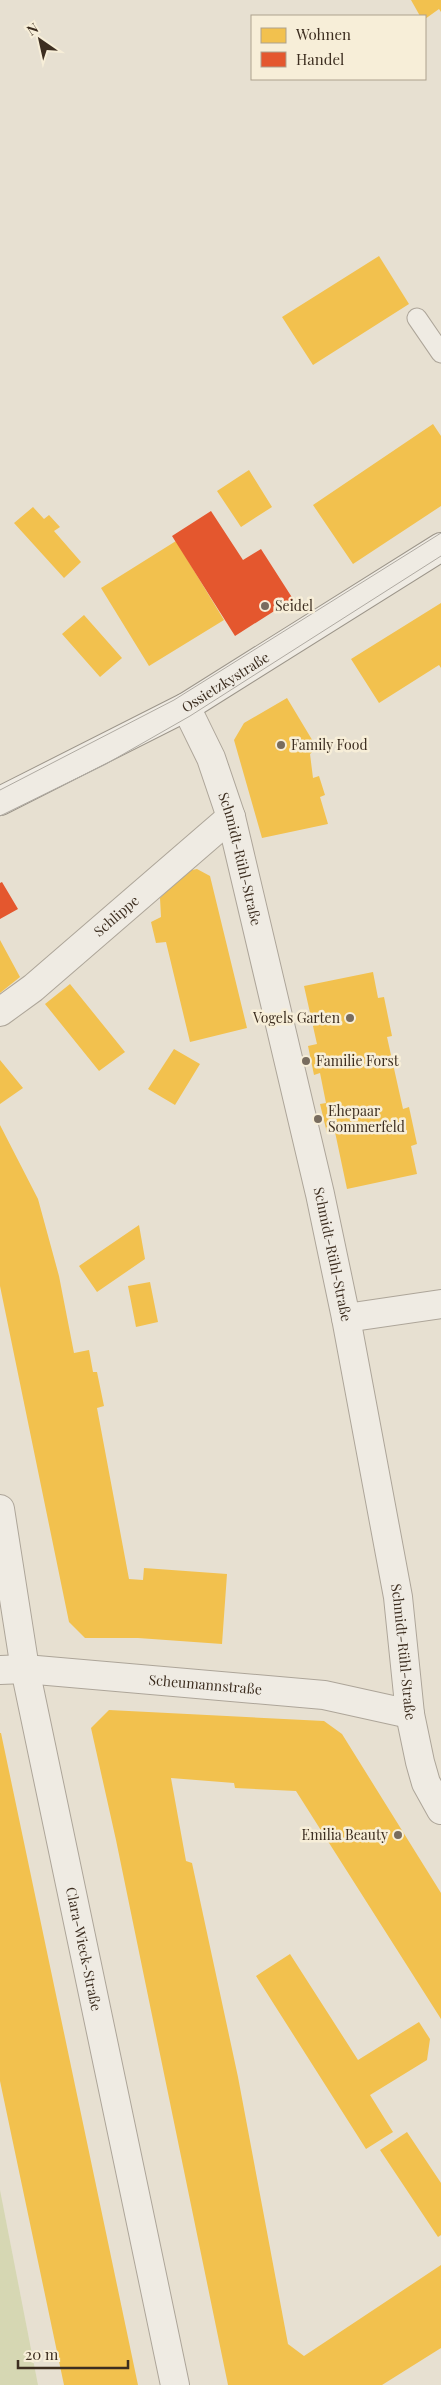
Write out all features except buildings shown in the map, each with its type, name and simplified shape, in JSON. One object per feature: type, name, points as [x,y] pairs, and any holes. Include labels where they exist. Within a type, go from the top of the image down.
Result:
[{"type":"street","name":"Ossietzkystraße","points":[[0,801],[186,707],[441,547]]},
{"type":"street","name":"Schmidt-Rühl-Straße","points":[[186,707],[211,758],[231,817],[320,1194],[346,1318],[398,1597],[410,1714],[426,1784],[441,1810]]},
{"type":"street","name":"Schlippe","points":[[0,1012],[33,988],[231,817]]},
{"type":"street","points":[[346,1318],[441,1304]]},
{"type":"street","name":"Clara-Wieck-Straße","points":[[0,1509],[13,1669],[175,2385]]},
{"type":"street","name":"Scheumannstraße","points":[[13,1669],[324,1695],[410,1714]]},
{"type":"lane","points":[[417,318],[441,353]]},
{"type":"green space","points":[[0,2190],[38,2385],[0,2385]]},
{"type":"tram line","points":[[0,790],[174,700],[441,533]]},
{"type":"tram line","points":[[0,816],[106,764],[190,716],[441,556]]},
{"type":"place","name":"Seidel","points":[[265,606]]},
{"type":"place","name":"Family Food","points":[[281,745]]},
{"type":"place","name":"Vogels Garten","points":[[350,1018]]},
{"type":"place","name":"Familie Forst","points":[[306,1061]]},
{"type":"place","name":"Ehepaar Sommerfeld","points":[[318,1119]]},
{"type":"place","name":"Emilia Beauty","points":[[398,1835]]}]
